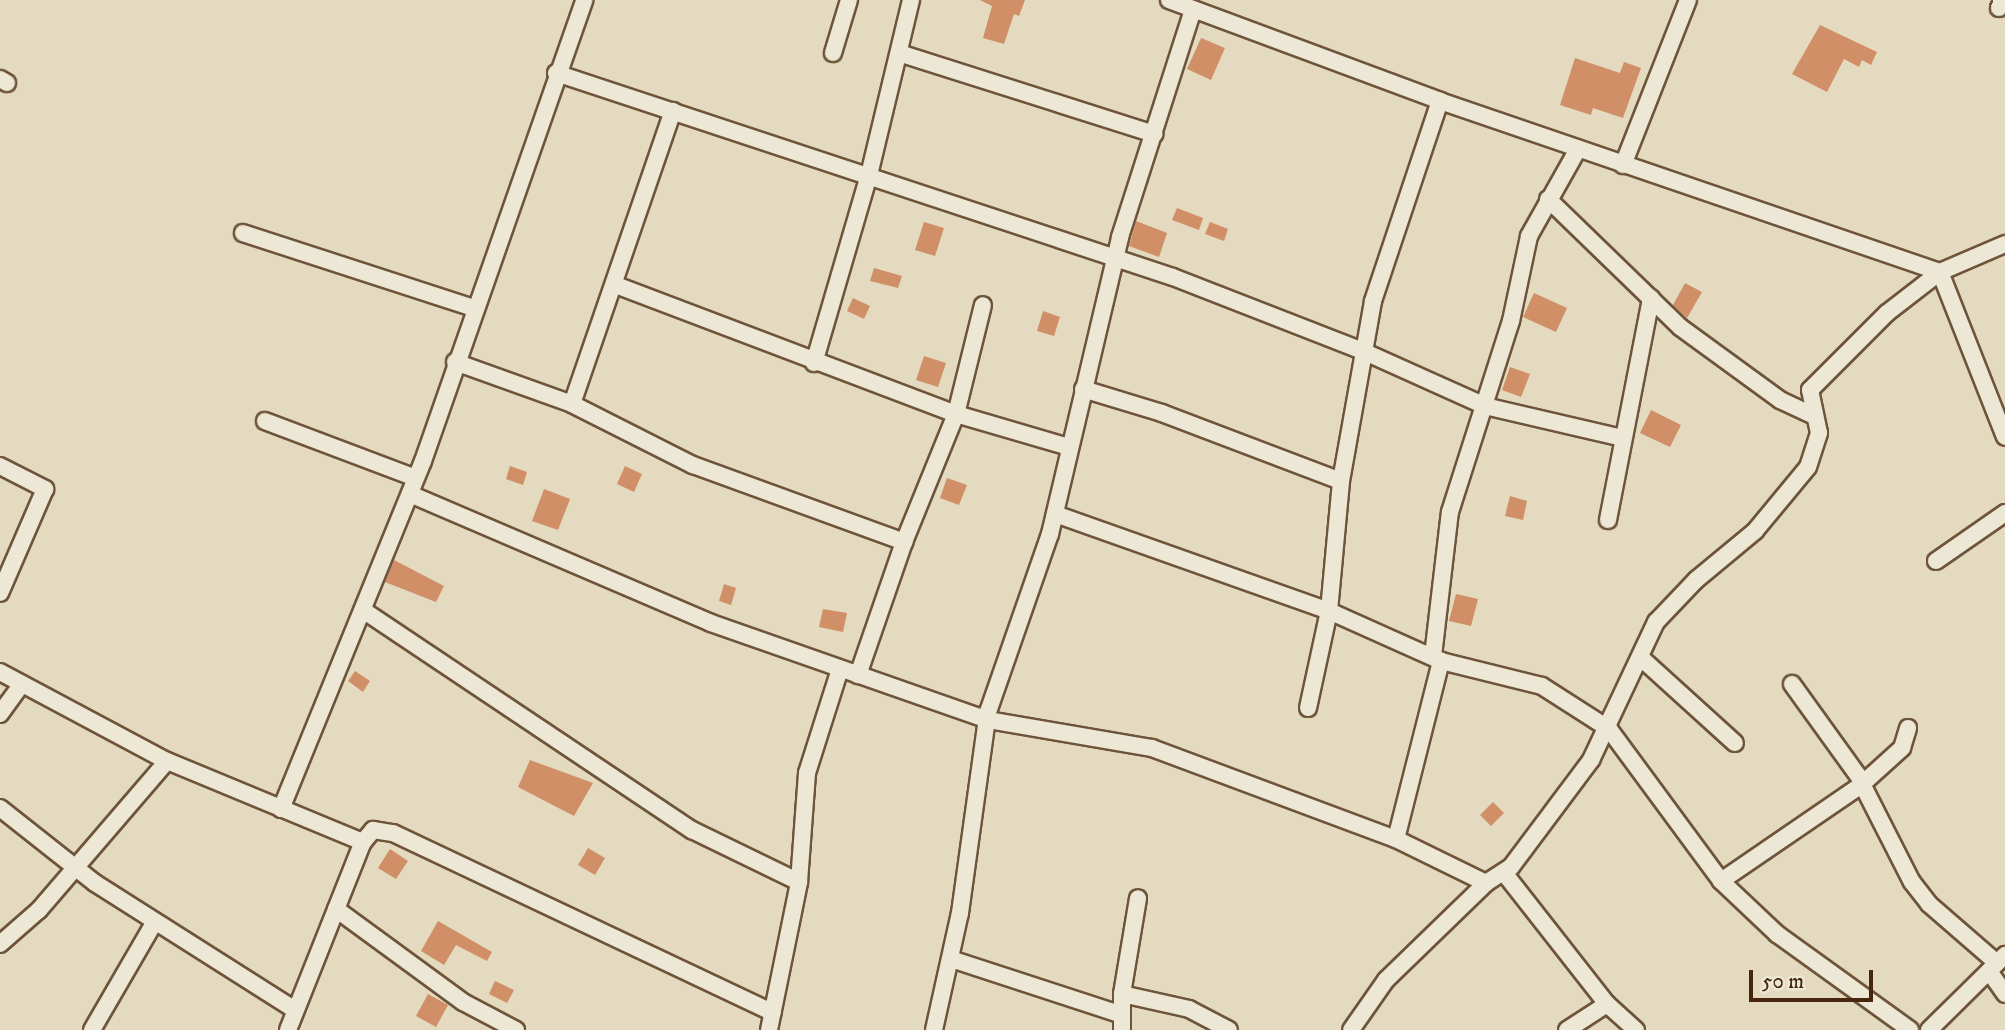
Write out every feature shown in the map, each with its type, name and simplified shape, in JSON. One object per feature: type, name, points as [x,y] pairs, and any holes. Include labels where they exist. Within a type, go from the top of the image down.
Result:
[{"type":"street","points":[[281,809],[416,478],[556,73],[584,0]]},
{"type":"street","points":[[833,53],[849,0]]},
{"type":"street","points":[[814,363],[869,175],[911,0]]},
{"type":"street","points":[[1169,0],[1440,101],[1940,271]]},
{"type":"street","points":[[1623,165],[1688,0]]},
{"type":"street","points":[[934,1030],[951,959],[988,720],[1000,669],[1055,514],[1114,261],[1193,9]]},
{"type":"street","points":[[899,54],[1154,134]]},
{"type":"street","points":[[556,73],[869,175],[1114,261],[1172,277],[1365,352],[1485,406],[1622,438]]},
{"type":"street","points":[[1308,708],[1329,611],[1341,481],[1383,267],[1440,101]]},
{"type":"street","points":[[572,404],[616,285],[673,111]]},
{"type":"street","points":[[1396,839],[1437,658],[1450,512],[1511,321],[1529,236],[1578,149]]},
{"type":"street","points":[[1548,199],[1681,327],[1780,400],[1815,416]]},
{"type":"street","points":[[243,233],[474,308]]},
{"type":"street","points":[[1351,1030],[1386,980],[1486,883],[1505,874],[1609,729],[1656,622],[1676,600],[1755,531],[1808,467],[1819,433],[1810,390],[1877,321],[1940,271],[2003,242]]},
{"type":"street","points":[[1940,271],[2005,437]]},
{"type":"street","points":[[616,285],[814,363],[956,414],[1069,447]]},
{"type":"street","points":[[1608,520],[1651,298]]},
{"type":"street","points":[[858,675],[904,542],[956,414],[983,305]]},
{"type":"street","points":[[455,362],[572,404],[693,465],[904,542]]},
{"type":"street","points":[[1083,388],[1162,412],[1341,481]]},
{"type":"street","points":[[265,421],[416,478]]},
{"type":"street","points":[[0,466],[45,489],[0,593]]},
{"type":"street","points":[[410,494],[711,623],[988,720],[1152,748],[1396,839],[1486,883]]},
{"type":"street","points":[[1936,561],[2005,513]]},
{"type":"street","points":[[1055,514],[1329,611],[1437,658],[1542,686],[1609,729],[1721,881],[1825,973],[1910,1030]]},
{"type":"street","points":[[363,610],[692,830],[799,882]]},
{"type":"street","points":[[1640,657],[1735,743]]},
{"type":"street","points":[[769,1030],[799,882],[807,773],[840,669]]},
{"type":"street","points":[[0,673],[167,761],[363,842]]},
{"type":"street","points":[[1792,684],[1862,782],[1912,882],[1929,904],[1997,963],[2005,994]]},
{"type":"street","points":[[0,714],[21,685]]},
{"type":"street","points":[[1721,881],[1862,782],[1902,748],[1908,728]]},
{"type":"street","points":[[0,944],[28,921],[77,868],[167,761]]},
{"type":"street","points":[[0,807],[77,868],[154,923],[295,1010]]},
{"type":"street","points":[[288,1030],[363,842],[373,831],[393,833],[773,1013]]},
{"type":"street","points":[[1505,874],[1607,1004],[1636,1030]]},
{"type":"street","points":[[951,959],[1122,1022],[1122,994],[1138,898]]},
{"type":"street","points":[[336,909],[463,1002],[516,1030]]},
{"type":"street","points":[[92,1030],[154,923]]},
{"type":"street","points":[[1929,1030],[1997,963]]},
{"type":"street","points":[[1122,994],[1189,1009],[1229,1030]]},
{"type":"street","points":[[1567,1030],[1607,1004]]},
{"type":"building","points":[[980,0],[1025,0],[1019,16],[1014,14],[1004,44],[983,38],[992,6]]},
{"type":"building","points":[[1820,25],[1877,52],[1871,65],[1862,60],[1859,67],[1844,59],[1827,92],[1792,74]]},
{"type":"building","points":[[1201,38],[1225,48],[1211,80],[1187,69]]},
{"type":"building","points":[[1575,58],[1620,73],[1624,62],[1641,68],[1623,118],[1593,108],[1591,115],[1560,105]]},
{"type":"building","points":[[1177,208],[1203,218],[1199,230],[1172,220]]},
{"type":"building","points":[[1136,221],[1167,233],[1159,257],[1129,246]]},
{"type":"building","points":[[924,222],[944,228],[935,256],[915,250]]},
{"type":"building","points":[[1210,222],[1228,229],[1224,241],[1205,234]]},
{"type":"building","points":[[874,268],[902,276],[898,288],[870,281]]},
{"type":"building","points":[[1685,283],[1702,292],[1687,318],[1673,305]]},
{"type":"building","points":[[1534,293],[1567,308],[1556,332],[1523,317]]},
{"type":"building","points":[[853,298],[870,306],[864,319],[847,311]]},
{"type":"building","points":[[1043,311],[1060,317],[1054,336],[1037,331]]},
{"type":"building","points":[[924,356],[946,363],[938,387],[916,380]]},
{"type":"building","points":[[1510,367],[1530,374],[1521,397],[1502,390]]},
{"type":"building","points":[[1651,410],[1681,425],[1670,447],[1640,433]]},
{"type":"building","points":[[510,466],[527,472],[523,485],[506,479]]},
{"type":"building","points":[[625,466],[642,474],[634,492],[617,484]]},
{"type":"building","points":[[947,478],[967,485],[959,505],[940,498]]},
{"type":"building","points":[[544,489],[570,499],[558,530],[532,521]]},
{"type":"building","points":[[1510,496],[1527,501],[1523,520],[1505,516]]},
{"type":"building","points":[[394,560],[444,586],[436,602],[385,582]]},
{"type":"building","points":[[724,584],[736,588],[731,605],[719,601]]},
{"type":"building","points":[[1456,594],[1478,599],[1471,626],[1449,621]]},
{"type":"building","points":[[823,609],[847,613],[843,632],[819,627]]},
{"type":"building","points":[[355,671],[370,681],[363,692],[348,681]]},
{"type":"building","points":[[530,760],[593,783],[574,816],[518,787]]},
{"type":"building","points":[[1493,802],[1504,813],[1491,826],[1480,815]]},
{"type":"building","points":[[588,848],[605,858],[595,875],[578,865]]},
{"type":"building","points":[[390,849],[408,861],[396,879],[378,868]]},
{"type":"building","points":[[438,921],[492,952],[487,961],[456,945],[444,965],[421,951]]},
{"type":"building","points":[[495,981],[514,990],[507,1003],[489,994]]},
{"type":"building","points":[[428,994],[448,1005],[436,1027],[416,1016]]}]
